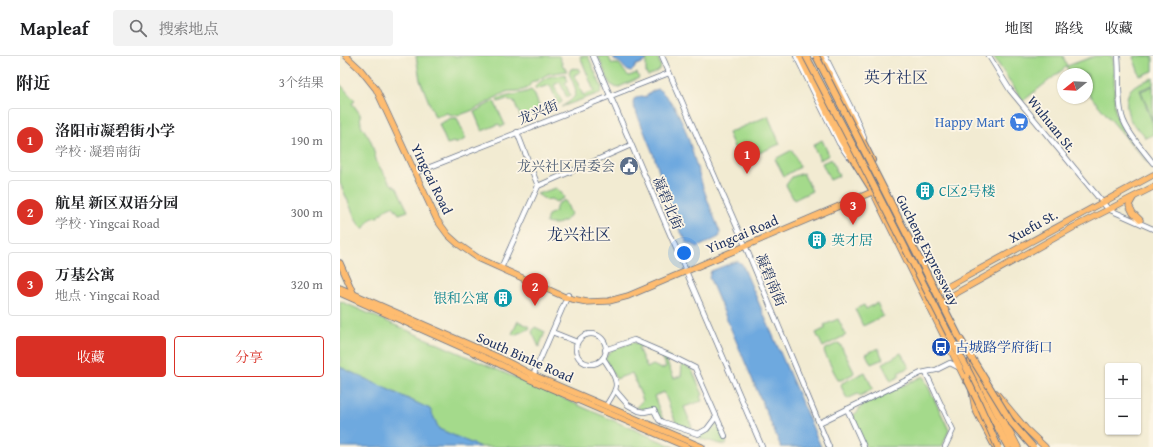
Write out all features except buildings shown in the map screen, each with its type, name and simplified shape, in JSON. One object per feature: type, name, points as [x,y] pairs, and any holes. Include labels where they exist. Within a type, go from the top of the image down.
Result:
[{"type":"highway","points":[[803,56],[841,140],[872,190]]},
{"type":"highway","name":"Gucheng Expressway","points":[[803,56],[862,163],[952,340],[966,377],[998,447]]},
{"type":"highway","points":[[819,56],[853,119],[881,180]]},
{"type":"highway","name":"Gucheng Expressway","points":[[819,56],[959,337],[1011,422],[1033,447]]},
{"type":"highway","points":[[959,337],[1014,447]]},
{"type":"highway","points":[[952,340],[1008,447]]},
{"type":"main road","name":"Yingcai Road","points":[[346,56],[360,69],[376,89],[434,210],[450,233],[467,248],[480,256],[567,296]]},
{"type":"main road","name":"Yingcai Road","points":[[349,56],[362,68],[378,87],[437,220],[448,235],[478,258],[567,296],[589,299],[611,298],[629,293],[872,190],[881,180]]},
{"type":"main road","points":[[803,56],[1001,447]]},
{"type":"main road","points":[[819,56],[1018,447]]},
{"type":"main road","name":"Xuefu St.","points":[[925,299],[1153,175]]},
{"type":"main road","name":"Xuefu St.","points":[[930,308],[1110,208],[1153,187]]},
{"type":"main road","points":[[1138,194],[1132,198],[1129,205],[1133,213],[1140,220]]},
{"type":"main road","points":[[340,263],[354,296]]},
{"type":"main road","name":"South Binhe Road","points":[[340,288],[354,296],[532,378],[687,447]]},
{"type":"main road","name":"South Binhe Road","points":[[340,293],[354,296]]},
{"type":"main road","name":"South Binhe Road","points":[[532,378],[606,406],[702,447]]},
{"type":"main road","points":[[985,381],[1026,429],[1045,447]]},
{"type":"main road","points":[[972,392],[974,409],[994,447]]},
{"type":"street","name":"凝碧北街","points":[[594,56],[762,447]]},
{"type":"street","name":"凝碧南街","points":[[662,56],[829,447]]},
{"type":"street","points":[[796,56],[839,143],[872,190]]},
{"type":"street","points":[[825,56],[856,118],[881,180]]},
{"type":"street","name":"Wuhuan St.","points":[[989,56],[1010,90],[1102,202],[1110,208]]},
{"type":"street","points":[[1118,56],[1122,117],[1131,133],[1153,163]]},
{"type":"street","name":"龙兴街","points":[[416,173],[610,95],[669,73]]},
{"type":"street","points":[[517,132],[538,186]]},
{"type":"street","points":[[502,266],[538,186],[631,145]]},
{"type":"street","points":[[1110,208],[1153,226]]},
{"type":"street","points":[[1110,208],[1153,229]]},
{"type":"street","points":[[532,378],[567,296]]},
{"type":"street","points":[[552,332],[577,342]]},
{"type":"street","points":[[590,334],[601,338],[604,342],[606,350],[603,358],[594,364],[583,362],[578,358],[576,353],[575,348],[577,342],[585,335],[590,334]]},
{"type":"street","points":[[606,350],[634,340],[672,356],[695,368],[724,436]]},
{"type":"street","points":[[603,358],[616,385],[615,390],[606,406]]},
{"type":"street","points":[[819,423],[921,373],[936,370],[950,363],[960,368]]},
{"type":"street","points":[[926,373],[952,430],[944,447]]},
{"type":"street","points":[[615,390],[628,405],[644,412],[654,410],[659,420],[662,422],[698,434],[708,429],[716,417]]},
{"type":"street","points":[[847,409],[864,447]]},
{"type":"green space","points":[[416,56],[559,56],[567,71],[548,74],[536,81],[533,81],[524,90],[506,92],[468,112],[453,115],[447,113],[435,117],[420,80]]},
{"type":"green space","points":[[580,56],[588,56],[602,88],[600,93],[561,107],[572,99],[576,93],[569,73],[571,69],[578,68],[580,72],[574,75],[583,95],[594,91]]},
{"type":"green space","points":[[598,56],[608,56],[612,64],[619,64],[629,76],[637,73],[639,78],[617,88],[610,84]]},
{"type":"green space","points":[[650,56],[657,56],[660,69],[659,71],[648,76],[646,73],[646,61]]},
{"type":"green space","points":[[993,56],[1063,56],[1067,66],[1095,56],[1112,56],[1116,116],[1123,131],[1148,163],[1093,99],[1093,68],[1057,68],[1057,74],[1023,101]]},
{"type":"green space","points":[[1153,56],[1153,71],[1140,76],[1133,57]]},
{"type":"green space","points":[[565,74],[568,81],[565,83],[570,95],[567,98],[560,82],[554,85],[562,102],[558,104],[550,85],[536,89],[535,87],[547,77]]},
{"type":"green space","points":[[1153,78],[1153,85],[1140,90],[1153,124],[1153,135],[1145,138],[1129,116],[1127,111],[1127,97],[1133,87]]},
{"type":"green space","points":[[340,84],[355,101],[352,103],[360,114],[361,125],[371,141],[377,163],[390,183],[397,188],[408,211],[399,214],[393,206],[389,207],[379,216],[370,220],[364,228],[362,228],[357,222],[340,183]]},
{"type":"green space","points":[[1153,86],[1153,121],[1141,91]]},
{"type":"green space","points":[[531,90],[534,93],[541,111],[521,118],[514,101],[509,101],[507,99],[498,102],[497,99],[523,93]]},
{"type":"green space","points":[[494,101],[505,125],[501,127],[499,124],[482,131],[474,112]]},
{"type":"green space","points":[[768,116],[780,144],[740,161],[728,133]]},
{"type":"green space","points":[[451,118],[457,118],[466,139],[455,144],[454,142],[447,144],[439,124]]},
{"type":"green space","points":[[822,140],[829,155],[820,160],[813,145]]},
{"type":"green space","points":[[792,150],[800,167],[784,176],[775,159]]},
{"type":"green space","points":[[831,159],[839,176],[830,180],[822,163]]},
{"type":"green space","points":[[803,173],[812,191],[794,200],[786,185],[792,177]]},
{"type":"green space","points":[[556,188],[561,192],[564,198],[556,202],[551,199],[546,200],[537,194]]},
{"type":"green space","points":[[565,200],[571,214],[569,217],[560,223],[546,223],[548,215],[555,212],[557,204]]},
{"type":"green space","points":[[340,301],[674,447],[480,447],[439,429],[430,409],[340,367]]},
{"type":"green space","points":[[877,303],[883,316],[863,326],[855,309],[864,305],[866,309]]},
{"type":"green space","points":[[838,319],[846,335],[823,347],[816,333],[826,328],[824,325]]},
{"type":"green space","points":[[518,321],[530,327],[529,329],[514,335],[512,334]]},
{"type":"green space","points":[[535,327],[545,332],[539,347],[532,332]]},
{"type":"green space","points":[[633,342],[642,346],[638,348],[647,368],[653,365],[661,369],[666,367],[661,357],[664,355],[671,358],[666,360],[674,378],[681,376],[682,364],[692,370],[703,395],[700,396],[702,401],[684,407],[692,427],[690,428],[676,423],[664,392],[654,396],[663,419],[660,419],[655,409],[645,411],[636,407],[643,400],[632,373],[616,379],[605,358],[612,350]]},
{"type":"green space","points":[[838,343],[840,344],[854,372],[841,380],[838,380],[824,351]]},
{"type":"green space","points":[[878,348],[883,359],[871,364],[866,354]]},
{"type":"green space","points":[[901,353],[909,367],[898,373],[900,376],[891,381],[882,364]]},
{"type":"green space","points":[[865,372],[873,389],[860,396],[858,394],[847,399],[841,386],[842,383]]},
{"type":"green space","points":[[923,376],[949,430],[942,447],[867,447],[864,444],[853,415],[858,412],[864,404]]},
{"type":"green space","points":[[714,423],[718,424],[727,444],[725,445],[701,439],[698,436],[708,430]]},
{"type":"water","points":[[614,56],[648,57],[644,62],[636,65],[630,72],[614,60]]},
{"type":"water","points":[[658,89],[673,105],[684,127],[703,187],[720,232],[719,237],[698,247],[687,242],[675,222],[654,156],[633,104],[634,99],[641,96],[646,97],[650,92]]},
{"type":"water","points":[[737,261],[742,264],[821,447],[781,447],[709,277],[711,271]]},
{"type":"water","points":[[340,367],[430,409],[439,429],[480,447],[340,447]]},
{"type":"place","name":"Happy Mart","points":[[1019,122]]},
{"type":"place","name":"龙兴社区居委会","points":[[629,166]]},
{"type":"place","name":"洛阳市凝碧街小学","points":[[747,174]]},
{"type":"place","name":"C区2号楼","points":[[925,191]]},
{"type":"place","name":"万基公寓","points":[[853,225]]},
{"type":"place","name":"英才居","points":[[817,240]]},
{"type":"place","name":"银和公寓","points":[[503,298]]},
{"type":"place","name":"航星 新区双语分园","points":[[535,306]]},
{"type":"place","name":"古城路学府街口","points":[[941,347]]},
{"type":"district","name":"英才社区","points":[[896,77]]},
{"type":"district","name":"龙兴社区","points":[[579,234]]}]
